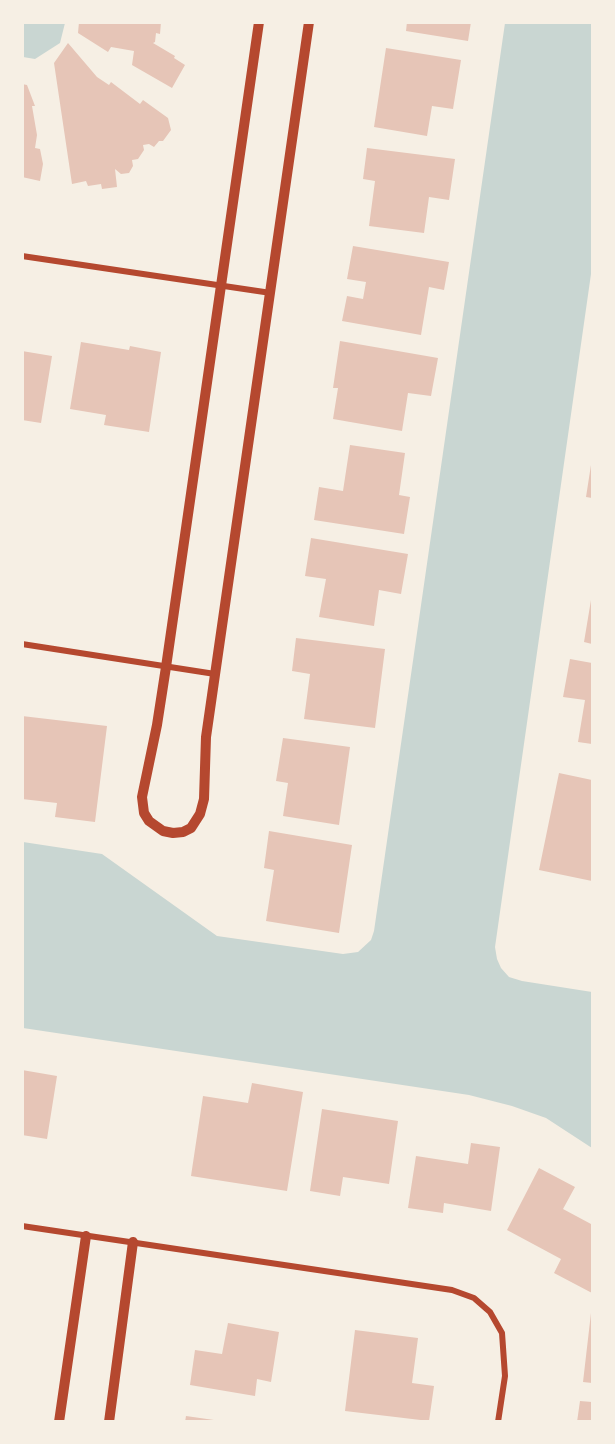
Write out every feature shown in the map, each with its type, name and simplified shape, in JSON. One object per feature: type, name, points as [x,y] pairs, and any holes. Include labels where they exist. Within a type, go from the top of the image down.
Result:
[{"type":"street","points":[[259,22],[166,667],[142,797],[144,813],[149,820],[163,831],[173,833],[191,828],[202,807],[206,737],[309,22]]},
{"type":"street","points":[[22,256],[271,293]]},
{"type":"street","points":[[22,644],[215,674]]},
{"type":"street","points":[[22,1226],[452,1290],[474,1298],[490,1312],[502,1333],[505,1376],[498,1422]]},
{"type":"street","points":[[59,1422],[86,1236]]},
{"type":"street","points":[[109,1422],[133,1242]]},
{"type":"shaded area","points":[[22,23],[65,23],[60,43],[35,59],[23,57]]},
{"type":"shaded area","points":[[505,23],[592,23],[592,267],[495,947],[501,968],[509,977],[592,992],[592,1148],[546,1118],[469,1095],[23,1028],[23,842],[102,854],[217,936],[343,954],[358,952],[371,940]]},
{"type":"building","points":[[79,22],[161,22],[160,34],[156,33],[153,43],[185,65],[172,88],[132,65],[134,51],[111,47],[108,52],[78,33]]},
{"type":"building","points":[[407,22],[471,22],[468,41],[406,31]]},
{"type":"building","points":[[68,43],[97,77],[109,85],[111,82],[140,104],[143,100],[168,118],[171,130],[163,141],[159,141],[154,147],[149,144],[143,145],[144,150],[138,159],[132,160],[133,166],[129,173],[121,174],[115,169],[117,187],[102,189],[101,184],[88,186],[86,181],[72,184],[54,63]]},
{"type":"building","points":[[386,48],[461,60],[453,109],[432,106],[427,136],[374,127]]},
{"type":"building","points":[[22,84],[27,85],[35,106],[32,106],[37,135],[35,148],[40,149],[43,164],[40,181],[22,177]]},
{"type":"building","points":[[367,148],[455,159],[449,200],[429,197],[424,233],[369,226],[375,181],[363,179]]},
{"type":"building","points":[[353,246],[449,262],[444,290],[429,287],[421,335],[342,321],[347,296],[363,299],[366,282],[347,279]]},
{"type":"building","points":[[340,341],[438,358],[431,396],[408,393],[402,431],[333,419],[338,388],[333,388]]},
{"type":"building","points":[[81,342],[129,350],[130,346],[161,352],[149,432],[104,425],[106,415],[70,409]]},
{"type":"building","points":[[22,351],[52,356],[41,423],[22,420]]},
{"type":"building","points":[[350,445],[405,453],[399,495],[410,497],[404,534],[314,520],[319,487],[343,491]]},
{"type":"building","points":[[592,465],[592,498],[586,497]]},
{"type":"building","points":[[311,538],[408,554],[401,594],[379,590],[374,626],[319,617],[326,579],[305,576]]},
{"type":"building","points":[[592,600],[592,644],[584,642]]},
{"type":"building","points":[[296,638],[385,649],[375,728],[304,719],[310,674],[292,671]]},
{"type":"building","points":[[570,659],[592,663],[592,744],[578,742],[585,700],[563,697]]},
{"type":"building","points":[[22,716],[107,726],[95,822],[55,817],[57,803],[22,799]]},
{"type":"building","points":[[283,738],[350,747],[339,825],[283,816],[288,783],[276,781]]},
{"type":"building","points":[[559,773],[592,780],[592,881],[539,870]]},
{"type":"building","points":[[269,831],[352,845],[339,933],[266,921],[274,870],[264,868]]},
{"type":"building","points":[[22,1070],[57,1076],[47,1139],[22,1135]]},
{"type":"building","points":[[252,1083],[303,1092],[287,1191],[191,1176],[203,1096],[248,1103]]},
{"type":"building","points":[[322,1109],[398,1121],[389,1184],[343,1177],[340,1196],[310,1191]]},
{"type":"building","points":[[471,1143],[500,1147],[491,1211],[444,1203],[443,1213],[408,1208],[416,1156],[468,1164]]},
{"type":"building","points":[[539,1168],[575,1187],[563,1209],[591,1224],[592,1220],[592,1293],[554,1273],[561,1259],[507,1230]]},
{"type":"building","points":[[592,1313],[592,1383],[583,1382]]},
{"type":"building","points":[[228,1323],[279,1332],[271,1382],[257,1379],[255,1396],[190,1385],[195,1350],[222,1354]]},
{"type":"building","points":[[355,1330],[418,1338],[412,1383],[434,1386],[429,1421],[345,1411]]},
{"type":"building","points":[[580,1401],[592,1402],[592,1422],[577,1422]]},
{"type":"building","points":[[186,1416],[214,1420],[213,1422],[185,1422]]}]
